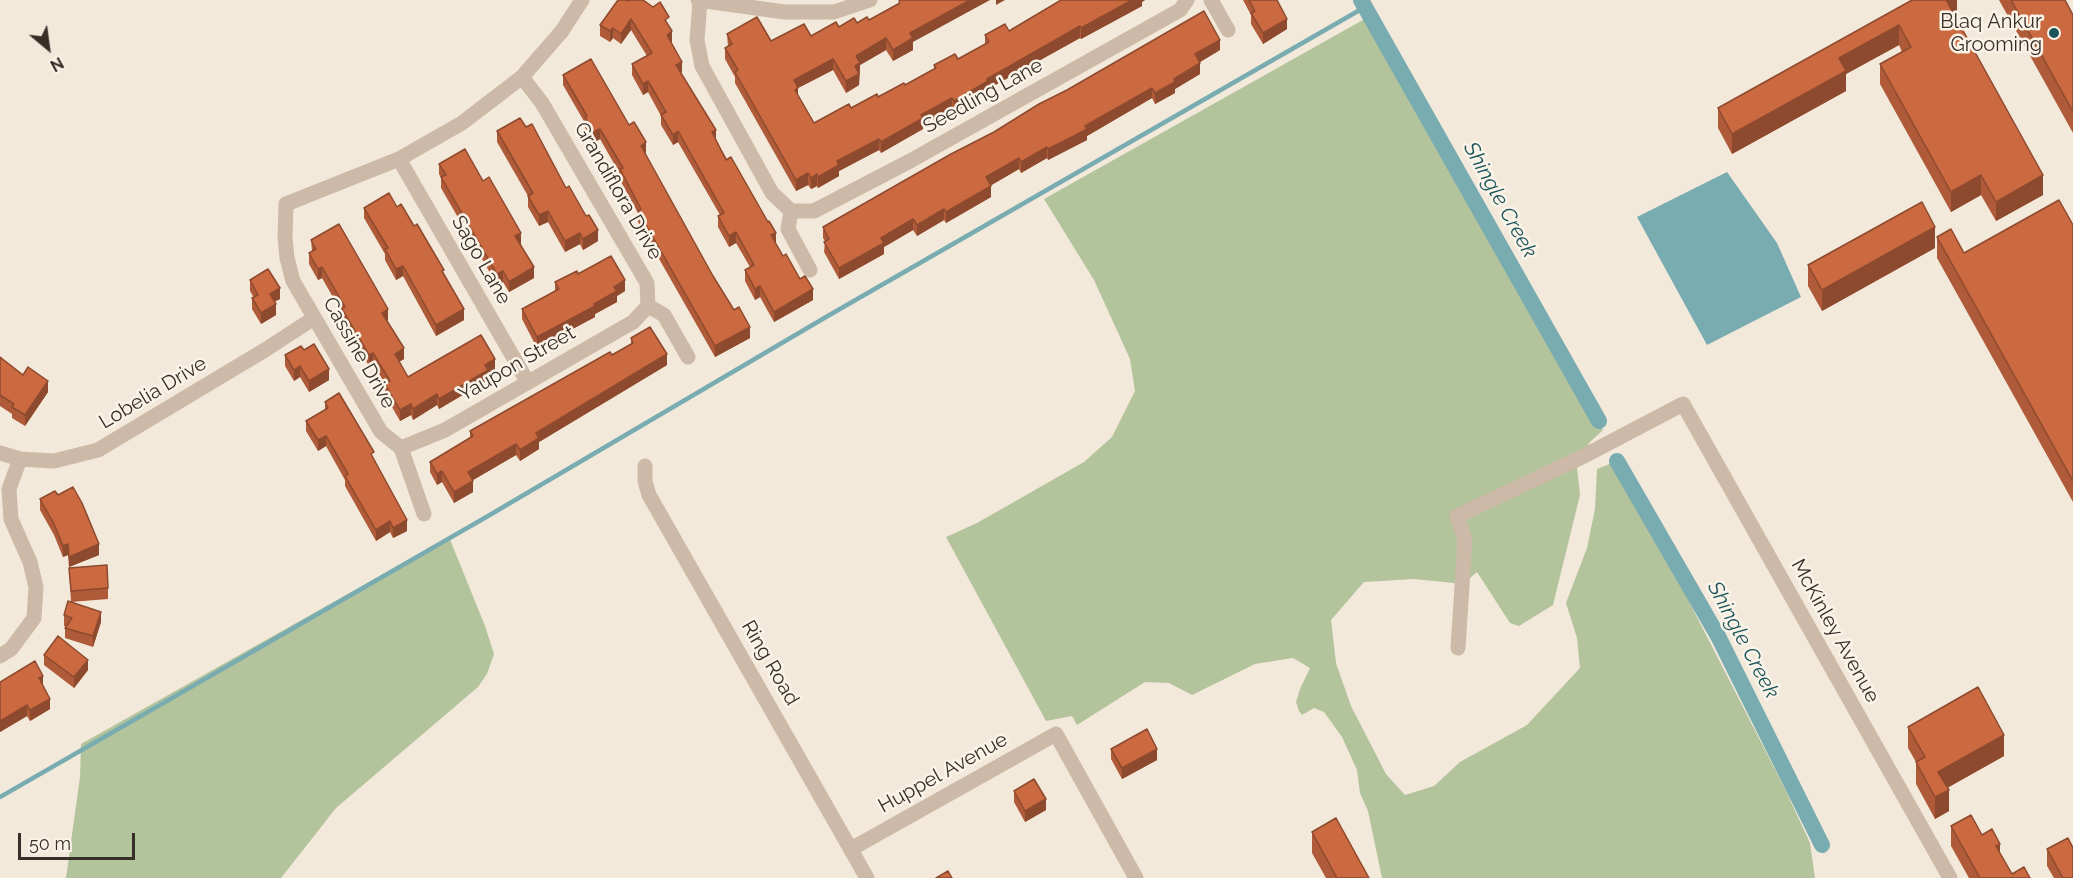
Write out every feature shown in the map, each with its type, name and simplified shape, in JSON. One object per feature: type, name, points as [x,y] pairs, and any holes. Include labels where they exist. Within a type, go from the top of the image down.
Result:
[{"type":"street","points":[[399,159],[462,123],[522,76],[562,32],[582,0]]},
{"type":"street","points":[[810,270],[788,229],[791,211],[772,193],[702,66],[697,40],[699,0],[785,12],[834,12],[870,0]]},
{"type":"street","name":"Seedling Lane","points":[[791,211],[814,211],[910,161],[1180,10],[1186,0]]},
{"type":"street","points":[[1211,0],[1228,30]]},
{"type":"street","name":"Grandiflora Drive","points":[[522,76],[543,103],[647,283],[648,306]]},
{"type":"street","name":"Cassine Drive","points":[[399,159],[286,204],[285,237],[287,258],[293,280],[381,432],[401,448],[424,514]]},
{"type":"street","name":"Sago Lane","points":[[399,159],[528,381]]},
{"type":"street","points":[[648,306],[664,315],[688,357]]},
{"type":"street","name":"Yaupon Street","points":[[401,448],[445,430],[633,322],[648,306]]},
{"type":"street","name":"Lobelia Drive","points":[[0,453],[20,459],[54,461],[98,450],[314,318]]},
{"type":"street","name":"McKinley Avenue","points":[[1458,648],[1465,539],[1457,516],[1591,453],[1683,404],[1950,878]]},
{"type":"street","points":[[0,656],[12,650],[34,618],[36,587],[30,562],[11,519],[9,489],[20,459]]},
{"type":"street","name":"Ring Road","points":[[645,466],[645,481],[649,495],[867,878]]},
{"type":"street","name":"Huppel Avenue","points":[[851,849],[1056,734],[1136,878]]},
{"type":"green space","points":[[1370,16],[1603,430],[1589,443],[1577,468],[1580,495],[1553,605],[1519,626],[1510,623],[1477,572],[1463,584],[1414,579],[1364,582],[1331,620],[1336,663],[1351,706],[1386,774],[1405,795],[1434,786],[1460,762],[1527,725],[1580,668],[1577,638],[1566,603],[1587,548],[1595,509],[1597,469],[1617,461],[1785,789],[1810,843],[1815,878],[1382,878],[1368,811],[1360,793],[1357,770],[1342,737],[1324,712],[1314,708],[1302,715],[1299,711],[1296,702],[1310,668],[1293,658],[1255,664],[1192,695],[1169,683],[1145,682],[1077,725],[1072,716],[1046,721],[946,537],[977,523],[1084,462],[1112,437],[1135,391],[1130,359],[1094,280],[1044,199]]},
{"type":"green space","points":[[449,537],[494,654],[487,674],[478,687],[336,808],[281,878],[66,878],[80,777],[81,744]]},
{"type":"water","points":[[1727,172],[1777,243],[1801,297],[1707,345],[1637,217]]},
{"type":"building","points":[[618,0],[643,0],[653,7],[660,2],[669,17],[665,20],[672,31],[667,35],[682,62],[676,65],[716,130],[712,132],[726,160],[731,157],[776,233],[771,235],[783,256],[786,254],[800,279],[805,276],[813,289],[774,312],[760,286],[755,289],[745,270],[754,265],[736,232],[729,236],[718,216],[724,213],[678,131],[673,135],[661,115],[666,112],[648,81],[643,84],[632,64],[652,53],[631,19],[621,34],[613,28],[610,31],[600,25]]},
{"type":"building","points":[[900,0],[970,0],[910,33],[913,38],[893,50],[886,38],[856,56],[860,63],[855,66],[859,74],[846,81],[833,59],[794,80],[798,88],[795,90],[814,123],[849,104],[851,108],[877,94],[878,97],[904,83],[905,85],[936,68],[934,65],[955,54],[958,59],[989,42],[985,35],[1005,24],[1009,31],[1061,0],[1132,0],[1081,28],[1080,26],[987,79],[988,81],[954,101],[952,98],[921,115],[923,118],[881,142],[879,139],[837,161],[839,165],[818,177],[817,174],[811,178],[808,173],[796,180],[735,72],[738,70],[725,48],[732,44],[727,34],[757,17],[771,41],[804,24],[811,36],[836,22],[839,27],[854,18],[857,23],[867,17],[869,20],[900,3]]},
{"type":"building","points":[[1249,0],[1277,0],[1287,19],[1263,33],[1251,13],[1255,11]]},
{"type":"building","points":[[1912,0],[1946,0],[2043,175],[1996,202],[1981,175],[1951,192],[1880,64],[1911,47],[1899,25],[1839,58],[1846,71],[1732,134],[1718,108]]},
{"type":"building","points":[[2011,0],[2065,0],[2073,15],[2073,112]]},
{"type":"building","points":[[1204,11],[1220,40],[1195,54],[1200,63],[1174,79],[1175,82],[1155,93],[1152,88],[1085,126],[1087,129],[1074,136],[1048,149],[1047,147],[1021,162],[1019,158],[986,177],[991,186],[946,212],[944,209],[917,225],[913,219],[881,238],[884,243],[839,268],[824,242],[829,239],[823,227]]},
{"type":"building","points":[[591,59],[629,125],[634,122],[646,142],[641,146],[713,276],[734,310],[739,307],[750,327],[715,346],[638,211],[641,209],[620,169],[623,168],[600,129],[593,132],[585,117],[587,116],[563,75]]},
{"type":"building","points":[[520,118],[526,127],[532,124],[566,188],[569,186],[586,216],[589,215],[598,230],[583,239],[580,233],[565,241],[548,211],[539,215],[528,196],[533,193],[497,131]]},
{"type":"building","points":[[465,149],[483,181],[489,177],[521,233],[515,236],[534,267],[509,282],[503,271],[497,274],[441,177],[446,175],[439,164]]},
{"type":"building","points":[[389,193],[397,207],[401,204],[414,226],[417,224],[464,309],[436,325],[403,266],[396,269],[385,249],[388,248],[364,208]]},
{"type":"building","points":[[2059,200],[2073,225],[2073,481],[1937,237],[1951,229],[1964,253]]},
{"type":"building","points":[[1922,202],[1935,227],[1822,290],[1808,265]]},
{"type":"building","points":[[339,224],[388,309],[382,313],[404,348],[395,354],[408,377],[481,335],[495,359],[485,365],[488,370],[439,399],[437,394],[413,409],[411,404],[400,410],[385,384],[390,381],[373,353],[369,355],[342,309],[345,307],[322,267],[318,269],[309,253],[316,249],[311,240]]},
{"type":"building","points":[[611,256],[625,280],[614,287],[617,291],[594,304],[595,306],[537,337],[522,309],[559,289],[555,282],[577,271],[578,274]]},
{"type":"building","points":[[268,269],[280,288],[270,294],[276,304],[261,313],[252,298],[258,295],[250,280]]},
{"type":"building","points":[[650,327],[667,354],[536,433],[539,438],[520,450],[516,444],[468,472],[473,481],[454,492],[442,471],[437,474],[430,462],[473,436],[470,431],[610,352],[612,355],[633,343],[631,338]]},
{"type":"building","points":[[314,344],[329,369],[309,381],[300,366],[294,370],[285,355],[301,346],[304,350]]},
{"type":"building","points":[[0,357],[23,375],[28,367],[48,381],[25,415],[12,407],[14,404],[0,395]]},
{"type":"building","points":[[339,393],[374,452],[371,454],[407,520],[393,528],[390,521],[376,530],[345,476],[348,474],[326,436],[318,440],[306,421],[328,408],[325,402]]},
{"type":"building","points":[[73,487],[99,544],[69,557],[68,544],[63,546],[40,499],[55,491],[58,495]]},
{"type":"building","points":[[107,565],[108,588],[71,591],[69,568]]},
{"type":"building","points":[[68,601],[101,612],[93,636],[65,628],[72,618],[64,615]]},
{"type":"building","points":[[58,636],[88,660],[74,677],[44,655]]},
{"type":"building","points":[[35,661],[43,676],[39,678],[50,699],[30,710],[27,705],[0,721],[0,682]]},
{"type":"building","points":[[1978,687],[2004,735],[1938,772],[1949,790],[1935,797],[1916,762],[1925,757],[1908,727]]},
{"type":"building","points":[[1147,729],[1157,749],[1122,768],[1111,749]]},
{"type":"building","points":[[1034,779],[1046,799],[1025,811],[1014,791]]},
{"type":"building","points":[[1971,815],[1982,835],[1992,829],[2000,844],[1996,846],[2012,874],[2024,867],[2030,878],[1980,878],[1951,826]]},
{"type":"building","points":[[1336,818],[1369,878],[1337,878],[1312,832]]},
{"type":"building","points":[[2068,838],[2073,848],[2073,878],[2063,878],[2047,849]]},
{"type":"building","points":[[948,871],[952,878],[936,878]]},
{"type":"waterway","name":"Shingle Creek","points":[[1361,0],[1599,421]]},
{"type":"waterway","points":[[0,797],[1365,7]]},
{"type":"waterway","name":"Shingle Creek","points":[[1617,461],[1718,636],[1822,845]]},
{"type":"place","name":"Blaq Ankur Grooming","points":[[2054,33]]}]
